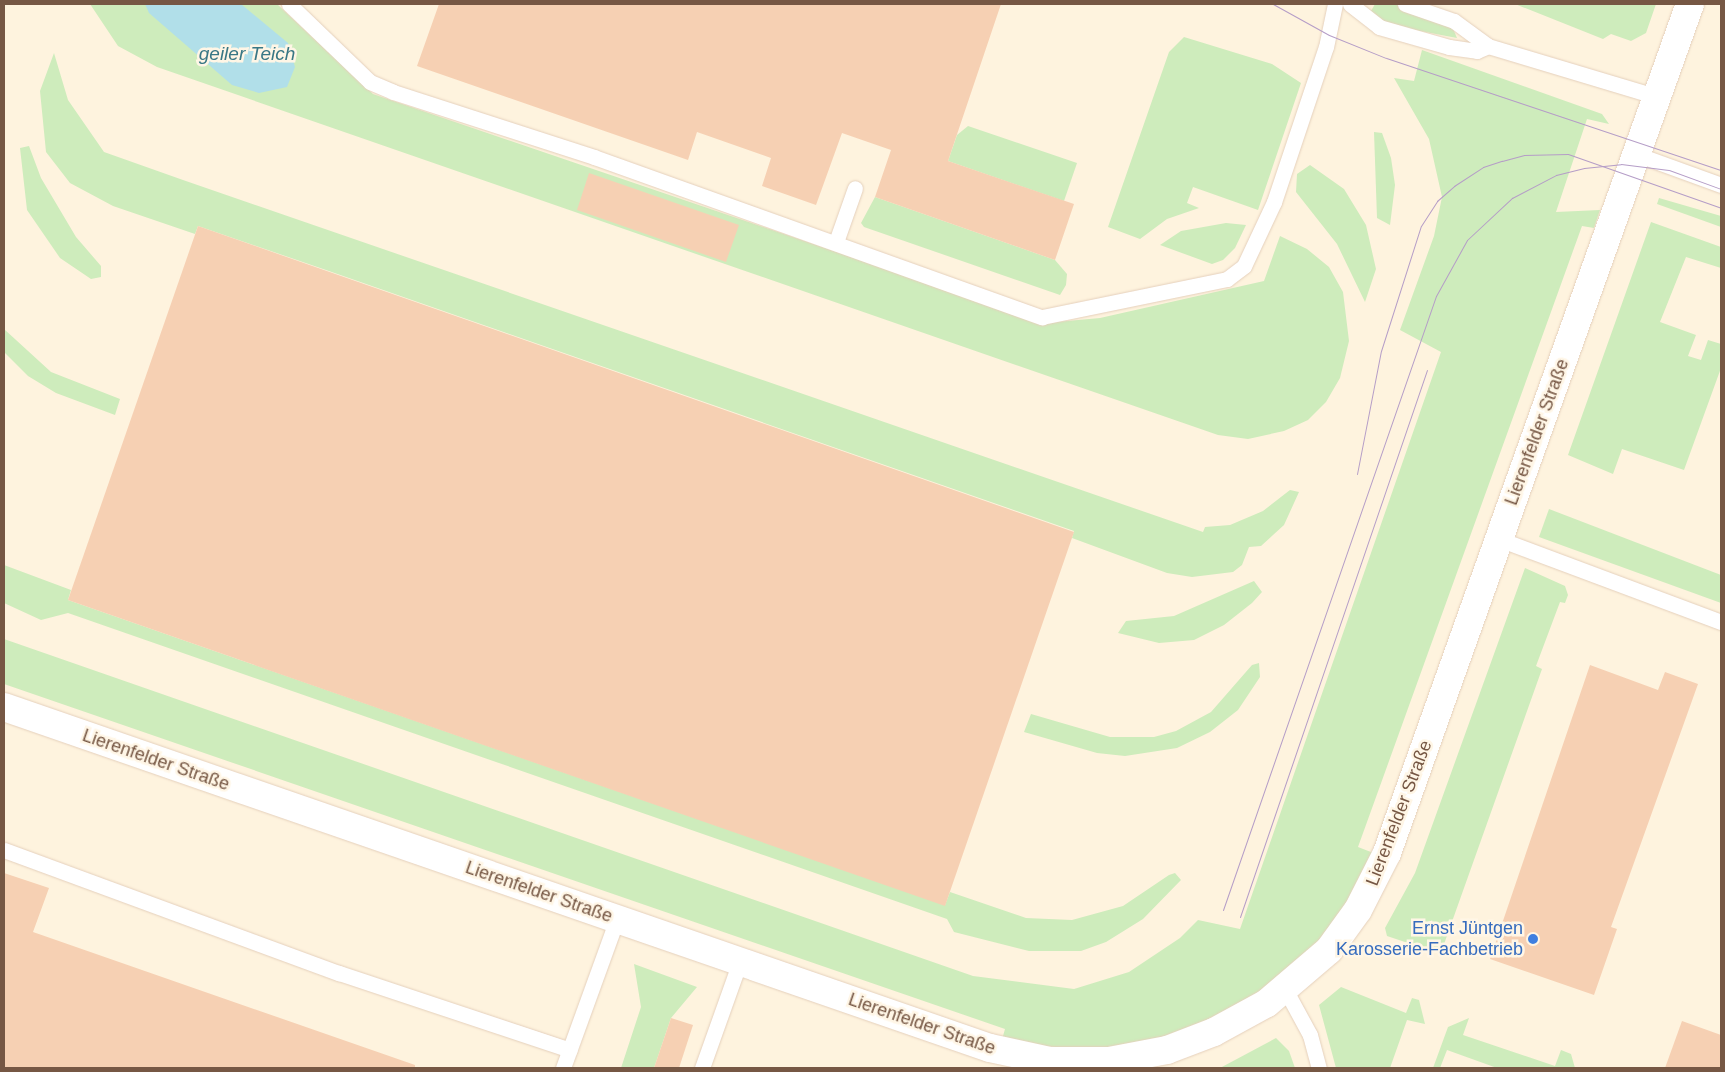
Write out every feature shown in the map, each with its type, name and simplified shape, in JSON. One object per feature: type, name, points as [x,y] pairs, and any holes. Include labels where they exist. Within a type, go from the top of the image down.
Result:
[{"type":"street","name":"Lierenfelder Straße","points":[[4,707],[990,1048],[1050,1061],[1109,1065],[1191,1042],[1241,1020],[1285,990],[1329,950],[1371,886],[1499,540],[1690,4]]},
{"type":"lane","points":[[289,4],[370,82],[393,92],[836,242],[1042,317],[1227,279],[1250,259],[1267,221],[1326,47],[1335,4]]},
{"type":"lane","points":[[1350,4],[1379,27],[1449,47],[1478,51],[1488,46]]},
{"type":"lane","points":[[1405,4],[1454,21],[1488,46],[1658,97]]},
{"type":"lane","points":[[1636,154],[1721,185]]},
{"type":"lane","points":[[836,242],[855,188]]},
{"type":"lane","points":[[1499,540],[1721,622]]},
{"type":"lane","points":[[4,850],[339,973],[570,1050]]},
{"type":"lane","points":[[564,1068],[617,920]]},
{"type":"lane","points":[[702,1068],[740,961]]},
{"type":"lane","points":[[1285,990],[1310,1035],[1318,1068]]},
{"type":"green space","points":[[90,4],[277,4],[373,94],[1045,323],[1100,318],[1264,281],[1280,236],[1307,249],[1329,267],[1343,292],[1349,341],[1340,378],[1326,402],[1308,420],[1284,431],[1248,439],[1218,435],[157,67],[118,46]]},
{"type":"green space","points":[[1375,4],[1394,4],[1451,24],[1457,38],[1378,23],[1371,11]]},
{"type":"green space","points":[[1515,4],[1656,4],[1646,33],[1631,41],[1611,34],[1603,39]]},
{"type":"green space","points":[[1184,37],[1272,64],[1301,83],[1258,210],[1193,187],[1187,203],[1199,208],[1167,219],[1140,239],[1108,227],[1169,52]]},
{"type":"green space","points":[[1422,50],[1602,114],[1609,124],[1587,119],[1556,212],[1600,210],[1594,228],[1582,226],[1358,847],[1376,854],[1338,918],[1304,958],[1257,996],[1199,1028],[1108,1051],[1001,1043],[1005,1029],[4,684],[4,639],[973,976],[1074,989],[1129,972],[1180,938],[1198,920],[1240,929],[1441,352],[1400,330],[1434,236],[1442,197],[1429,139],[1394,78],[1414,81]]},
{"type":"green space","points":[[54,53],[68,100],[104,152],[183,180],[1203,532],[1205,527],[1230,525],[1263,511],[1290,490],[1299,492],[1284,525],[1261,546],[1249,547],[1242,565],[1233,572],[1192,577],[1167,573],[1072,538],[1074,531],[326,270],[198,226],[195,234],[113,206],[70,183],[46,152],[40,91]]},
{"type":"green space","points":[[968,126],[1077,163],[1064,201],[948,161],[957,135]]},
{"type":"green space","points":[[1374,132],[1382,133],[1391,158],[1395,185],[1390,225],[1377,218]]},
{"type":"green space","points":[[29,146],[41,178],[76,237],[101,266],[101,277],[91,279],[60,258],[27,210],[20,148]]},
{"type":"green space","points":[[1310,165],[1344,189],[1366,225],[1376,269],[1365,302],[1337,244],[1296,192],[1297,174]]},
{"type":"green space","points":[[875,197],[1055,260],[1067,274],[1066,285],[1060,295],[864,227],[861,223]]},
{"type":"green space","points":[[1659,198],[1721,216],[1721,227],[1657,204]]},
{"type":"green space","points":[[1651,222],[1721,247],[1721,268],[1686,257],[1660,322],[1696,335],[1688,356],[1701,360],[1708,340],[1721,344],[1721,368],[1684,470],[1622,449],[1613,474],[1568,455]]},
{"type":"green space","points":[[1226,223],[1246,225],[1235,248],[1223,260],[1212,264],[1160,245],[1181,231]]},
{"type":"green space","points":[[4,329],[51,372],[120,399],[115,415],[56,393],[28,376],[4,352]]},
{"type":"green space","points":[[1549,509],[1721,575],[1721,603],[1539,537]]},
{"type":"green space","points":[[4,565],[71,590],[68,600],[945,905],[950,892],[1026,918],[1072,920],[1123,906],[1169,875],[1175,873],[1181,880],[1143,919],[1106,942],[1081,951],[1029,951],[954,932],[947,919],[68,613],[41,620],[4,603]]},
{"type":"green space","points":[[1525,568],[1565,586],[1568,595],[1565,603],[1560,602],[1536,666],[1542,669],[1443,947],[1429,950],[1387,936],[1385,928],[1415,873]]},
{"type":"green space","points":[[1254,581],[1262,592],[1252,603],[1224,625],[1194,640],[1159,643],[1118,633],[1126,621],[1174,616]]},
{"type":"green space","points":[[1259,663],[1260,677],[1238,710],[1210,732],[1177,748],[1125,756],[1097,753],[1024,732],[1031,714],[1110,737],[1154,737],[1176,731],[1211,712],[1252,665]]},
{"type":"green space","points":[[634,964],[697,987],[671,1018],[654,1068],[621,1068],[641,1007]]},
{"type":"green space","points":[[1341,987],[1406,1013],[1412,998],[1419,1000],[1425,1024],[1407,1020],[1390,1068],[1336,1068],[1319,1005]]},
{"type":"green space","points":[[1469,1018],[1463,1035],[1555,1066],[1561,1050],[1571,1054],[1575,1068],[1497,1068],[1447,1050],[1440,1068],[1433,1068],[1448,1027]]},
{"type":"green space","points":[[1276,1038],[1289,1051],[1295,1068],[1220,1068]]},
{"type":"water","name":"geiler Teich","points":[[145,4],[241,4],[288,43],[295,67],[287,87],[259,93],[232,85],[149,13]]},
{"type":"building","points":[[439,4],[1001,4],[948,161],[1074,204],[1055,260],[875,197],[891,150],[842,133],[816,205],[762,186],[771,158],[697,132],[688,160],[417,66]]},
{"type":"building","points":[[589,173],[739,225],[726,262],[577,210]]},
{"type":"building","points":[[198,226],[1074,532],[945,906],[68,600]]},
{"type":"building","points":[[1590,665],[1658,690],[1665,672],[1698,684],[1611,927],[1617,929],[1594,995],[1490,959]]},
{"type":"building","points":[[4,873],[49,888],[33,932],[415,1065],[415,1068],[4,1068]]},
{"type":"building","points":[[671,1018],[693,1025],[679,1068],[654,1068]]},
{"type":"building","points":[[1682,1021],[1721,1035],[1721,1068],[1665,1068]]},
{"type":"tram line","points":[[1273,4],[1329,35],[1386,58],[1721,170]]},
{"type":"tram line","points":[[1357,474],[1381,351],[1421,226],[1437,201],[1454,186],[1483,167],[1502,161],[1524,155],[1568,154],[1721,208]]},
{"type":"tram line","points":[[1223,910],[1436,296],[1467,240],[1512,198],[1556,175],[1584,168],[1621,164],[1669,170],[1721,189]]},
{"type":"tram line","points":[[1240,917],[1427,370]]},
{"type":"place","name":"Ernst Jüntgen Karosserie-Fachbetrieb","points":[[1533,939]]}]
